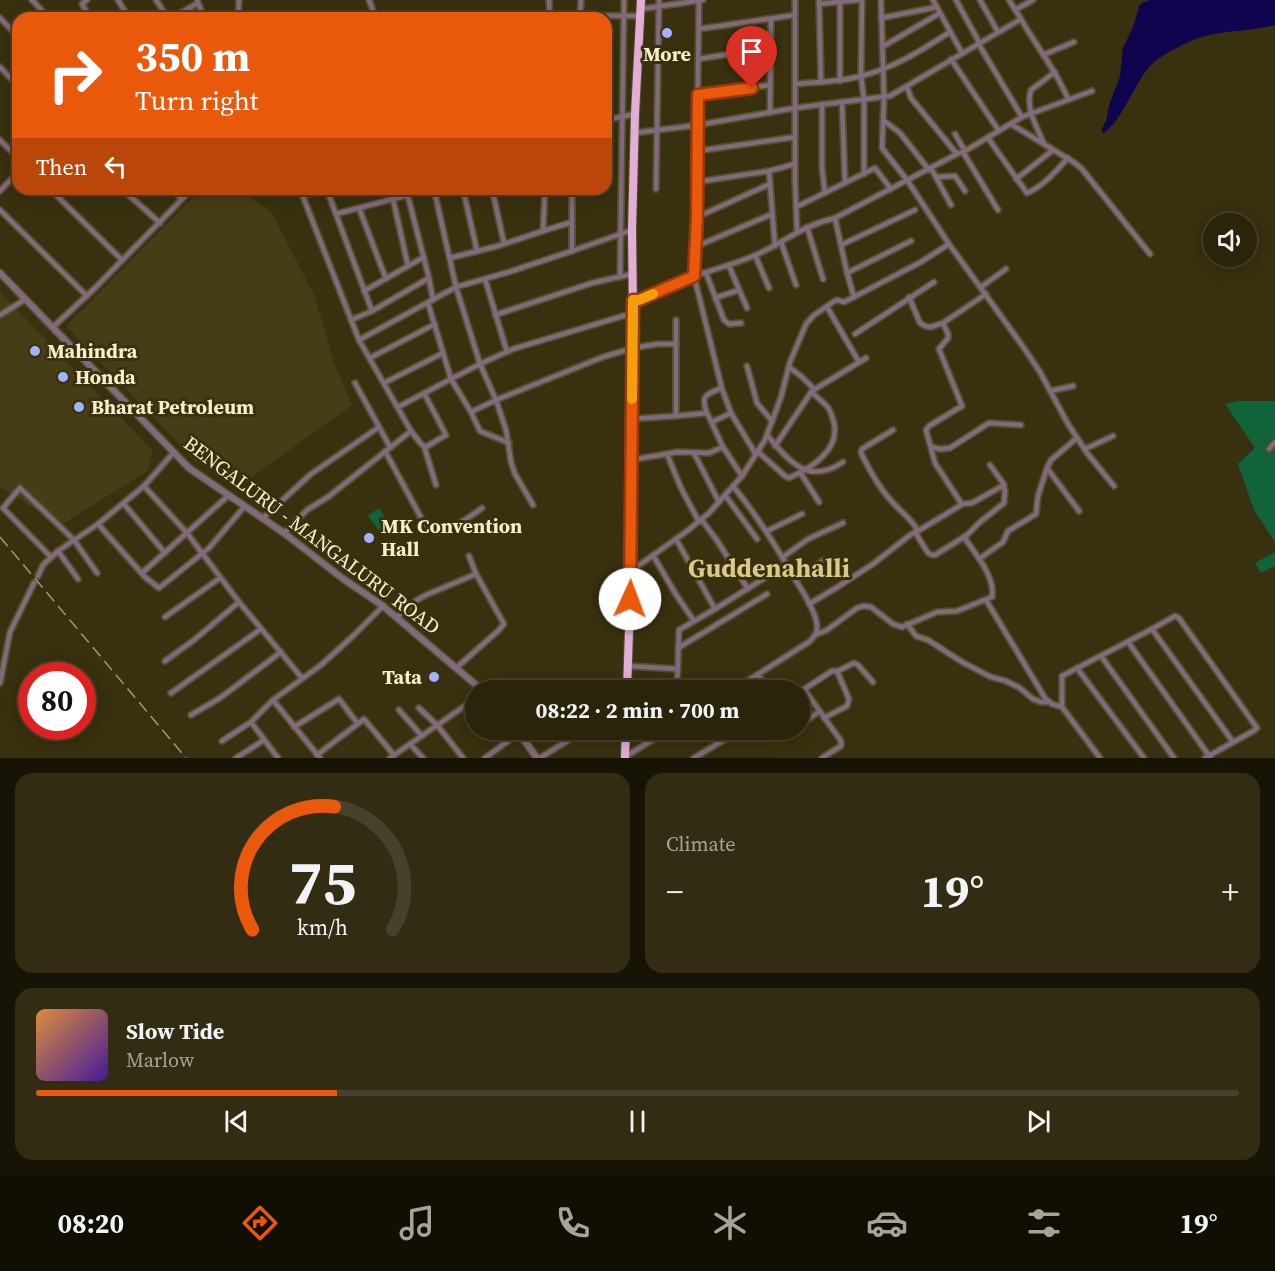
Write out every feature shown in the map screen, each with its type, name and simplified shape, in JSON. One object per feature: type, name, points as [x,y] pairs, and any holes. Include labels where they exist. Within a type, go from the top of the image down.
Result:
[{"type":"highway","points":[[627,680],[631,570],[629,549],[634,114],[641,0]]},
{"type":"highway","points":[[625,757],[626,740]]},
{"type":"street","points":[[32,0],[43,12]]},
{"type":"street","points":[[87,0],[82,4],[87,12]]},
{"type":"street","points":[[156,0],[165,12]]},
{"type":"street","points":[[620,277],[624,0]]},
{"type":"street","points":[[656,189],[659,0]]},
{"type":"street","points":[[612,16],[641,13],[658,7],[701,0],[694,276],[722,388],[731,413],[756,452],[787,478],[814,465],[831,447],[835,429],[829,408],[802,376],[789,367]]},
{"type":"street","points":[[795,0],[797,231]]},
{"type":"street","points":[[821,82],[819,2],[840,3],[860,0],[864,174]]},
{"type":"street","points":[[881,0],[884,98],[882,148],[907,180],[949,244],[1040,372],[1077,438],[1114,486]]},
{"type":"street","points":[[933,0],[962,53]]},
{"type":"street","points":[[956,0],[1022,117]]},
{"type":"street","points":[[980,0],[998,32]]},
{"type":"street","points":[[1009,0],[1055,72],[1068,99]]},
{"type":"street","points":[[1015,10],[1033,0]]},
{"type":"street","points":[[180,12],[198,2]]},
{"type":"street","points":[[840,3],[840,81]]},
{"type":"street","points":[[881,18],[937,7]]},
{"type":"street","points":[[882,47],[940,13]]},
{"type":"street","points":[[699,29],[795,15]]},
{"type":"street","points":[[0,18],[12,31]]},
{"type":"street","points":[[634,133],[698,125],[795,108],[884,98],[907,87],[1021,18]]},
{"type":"street","points":[[770,112],[771,19]]},
{"type":"street","points":[[795,84],[840,81],[883,69],[950,32]]},
{"type":"street","points":[[1043,55],[1074,42]]},
{"type":"street","points":[[698,59],[771,48]]},
{"type":"street","points":[[951,59],[999,131]]},
{"type":"street","points":[[0,67],[12,80]]},
{"type":"street","points":[[1044,144],[1029,104],[1031,90],[1055,72]]},
{"type":"street","points":[[698,95],[770,86]]},
{"type":"street","points":[[907,87],[911,98],[957,154]]},
{"type":"street","points":[[633,300],[639,300],[694,276],[729,266],[775,246],[797,231],[835,218],[964,152],[1022,117],[1092,90]]},
{"type":"street","points":[[842,102],[845,183]]},
{"type":"street","points":[[822,105],[822,168],[825,193]]},
{"type":"street","points":[[612,119],[634,114]]},
{"type":"street","points":[[883,120],[900,134],[937,177],[951,205]]},
{"type":"street","points":[[1011,124],[1083,169],[1150,254]]},
{"type":"street","points":[[955,134],[998,210]]},
{"type":"street","points":[[697,151],[795,137]]},
{"type":"street","points":[[988,138],[1025,192],[1029,193],[1052,176],[1068,158]]},
{"type":"street","points":[[0,140],[12,152]]},
{"type":"street","points":[[1016,179],[1053,150]]},
{"type":"street","points":[[697,182],[795,165]]},
{"type":"street","points":[[796,207],[875,168],[891,189]]},
{"type":"street","points":[[769,171],[775,246]]},
{"type":"street","points":[[937,177],[955,176],[965,192]]},
{"type":"street","points":[[0,191],[12,178]]},
{"type":"street","points":[[697,217],[770,184]]},
{"type":"street","points":[[56,195],[122,260]]},
{"type":"street","points":[[129,195],[160,222]]},
{"type":"street","points":[[178,195],[182,199]]},
{"type":"street","points":[[53,327],[87,296],[186,195]]},
{"type":"street","points":[[302,195],[359,340],[411,431],[424,446],[436,485]]},
{"type":"street","points":[[331,195],[372,311]]},
{"type":"street","points":[[336,214],[401,195]]},
{"type":"street","points":[[408,195],[429,278],[435,324],[451,379],[480,431],[509,443]]},
{"type":"street","points":[[435,195],[456,287],[480,364],[506,430],[515,474],[532,505]]},
{"type":"street","points":[[464,195],[477,251]]},
{"type":"street","points":[[493,195],[504,243]]},
{"type":"street","points":[[543,231],[545,195]]},
{"type":"street","points":[[572,195],[572,251]]},
{"type":"street","points":[[393,199],[408,266]]},
{"type":"street","points":[[358,208],[386,279]]},
{"type":"street","points":[[0,210],[87,296]]},
{"type":"street","points":[[841,245],[915,210]]},
{"type":"street","points":[[695,248],[772,214]]},
{"type":"street","points":[[835,218],[854,297]]},
{"type":"street","points":[[450,258],[572,222]]},
{"type":"street","points":[[807,227],[823,279]]},
{"type":"street","points":[[359,340],[456,287],[509,272],[632,230]]},
{"type":"street","points":[[847,273],[911,241]]},
{"type":"street","points":[[782,242],[796,285]]},
{"type":"street","points":[[631,570],[700,520],[742,476],[765,440],[789,367],[806,324],[813,316],[837,300],[844,302],[854,297],[921,262],[949,244]]},
{"type":"street","points":[[755,255],[769,288]]},
{"type":"street","points":[[364,291],[424,257]]},
{"type":"street","points":[[729,266],[747,308]]},
{"type":"street","points":[[981,287],[1006,269]]},
{"type":"street","name":"BENGALURU - MANGALURU ROAD","points":[[0,273],[189,468],[263,518],[383,606],[470,680]]},
{"type":"street","points":[[705,273],[726,323],[741,323]]},
{"type":"street","points":[[495,315],[592,283],[633,274]]},
{"type":"street","points":[[351,320],[372,311],[429,278]]},
{"type":"street","points":[[485,279],[507,352]]},
{"type":"street","points":[[855,334],[934,282]]},
{"type":"street","points":[[716,298],[739,291]]},
{"type":"street","points":[[909,297],[920,322],[931,327],[943,323],[986,294]]},
{"type":"street","points":[[0,315],[26,299]]},
{"type":"street","points":[[827,307],[859,362]]},
{"type":"street","points":[[398,407],[507,352],[633,312]]},
{"type":"street","points":[[676,320],[676,416]]},
{"type":"street","points":[[943,323],[948,338],[939,349],[962,405],[961,408],[927,428],[935,463],[962,504]]},
{"type":"street","points":[[370,358],[435,324]]},
{"type":"street","points":[[471,412],[603,357],[633,348],[676,344]]},
{"type":"street","points":[[384,383],[443,353]]},
{"type":"street","points":[[775,446],[813,390],[866,358]]},
{"type":"street","points":[[747,366],[757,403],[772,421]]},
{"type":"street","points":[[355,383],[379,427],[425,525],[431,531],[445,531],[482,508]]},
{"type":"street","points":[[1050,391],[1073,386]]},
{"type":"street","points":[[722,388],[711,392],[704,399],[703,404],[723,447],[742,476]]},
{"type":"street","points":[[424,393],[446,435],[424,446]]},
{"type":"street","points":[[632,418],[707,413]]},
{"type":"street","points":[[711,422],[731,413]]},
{"type":"street","points":[[932,447],[950,448],[989,423],[1021,425]]},
{"type":"street","points":[[263,518],[311,474],[379,427]]},
{"type":"street","points":[[893,430],[862,449],[861,453],[882,490],[899,510],[911,519],[928,553],[932,555],[964,537],[1004,502],[1004,485],[990,465]]},
{"type":"street","points":[[284,533],[307,510],[328,497],[411,431]]},
{"type":"street","points":[[767,435],[786,458],[802,471],[819,502]]},
{"type":"street","points":[[1085,449],[1113,436]]},
{"type":"street","points":[[979,559],[1003,542],[1008,531],[1036,514],[1038,496],[1051,460],[1077,438]]},
{"type":"street","points":[[1269,449],[1275,442]]},
{"type":"street","points":[[631,460],[677,452],[709,453],[723,447]]},
{"type":"street","points":[[38,576],[43,566],[58,550],[99,524],[124,504],[144,486],[174,452]]},
{"type":"street","points":[[694,453],[719,502]]},
{"type":"street","points":[[667,454],[681,488],[700,520],[716,539],[748,589]]},
{"type":"street","points":[[802,471],[830,469],[843,462]]},
{"type":"street","points":[[1047,468],[1078,511]]},
{"type":"street","points":[[809,604],[873,564],[910,535],[962,504],[972,503],[1004,485]]},
{"type":"street","points":[[144,486],[187,533],[239,602],[302,678]]},
{"type":"street","points":[[733,486],[767,531],[783,557],[809,604],[817,624],[815,635],[809,642],[749,680]]},
{"type":"street","points":[[51,557],[3,508],[20,488],[74,540],[97,573]]},
{"type":"street","points":[[142,573],[229,495]]},
{"type":"street","points":[[725,495],[757,539]]},
{"type":"street","points":[[124,504],[165,554]]},
{"type":"street","points":[[99,524],[142,573],[160,588],[209,548],[245,506]]},
{"type":"street","points":[[767,531],[802,514]]},
{"type":"street","points":[[783,557],[808,539],[843,523]]},
{"type":"street","points":[[815,635],[857,608],[864,606],[871,607],[902,627],[937,612],[957,611],[992,597],[993,589],[986,569],[964,537]]},
{"type":"street","points":[[676,539],[715,609]]},
{"type":"street","points":[[58,550],[78,579]]},
{"type":"street","points":[[652,555],[694,621]]},
{"type":"street","points":[[456,668],[504,624],[476,574],[469,556]]},
{"type":"street","points":[[796,579],[824,561]]},
{"type":"street","points":[[677,680],[679,630],[787,564]]},
{"type":"street","points":[[397,617],[426,595],[476,574]]},
{"type":"street","points":[[165,617],[220,578]]},
{"type":"street","points":[[0,683],[10,632],[34,583]]},
{"type":"street","points":[[678,648],[767,594]]},
{"type":"street","points":[[986,600],[1049,702]]},
{"type":"street","points":[[165,661],[239,602]]},
{"type":"street","points":[[222,741],[251,722],[273,700],[321,665],[383,606]]},
{"type":"street","points":[[1062,707],[1062,676],[1174,617],[1179,618],[1257,728],[1208,757],[1128,642]]},
{"type":"street","points":[[907,624],[916,636],[928,640],[962,662],[991,677],[1020,688],[1034,699],[1062,707],[1100,758]]},
{"type":"street","points":[[171,693],[261,629]]},
{"type":"street","points":[[1152,629],[1233,742]]},
{"type":"street","points":[[191,715],[220,698],[281,652]]},
{"type":"street","points":[[1101,656],[1174,758]]},
{"type":"street","points":[[810,685],[832,671],[854,663],[873,682]]},
{"type":"street","points":[[628,666],[678,669]]},
{"type":"street","points":[[1077,669],[1144,758]]},
{"type":"street","points":[[824,718],[848,704],[849,699],[837,671]]},
{"type":"street","points":[[757,675],[762,680]]},
{"type":"street","points":[[294,727],[339,699],[358,724]]},
{"type":"street","points":[[810,699],[841,741],[841,746],[822,758]]},
{"type":"street","points":[[273,700],[319,756],[364,719],[392,757],[465,706]]},
{"type":"street","points":[[418,708],[437,725],[464,758]]},
{"type":"street","points":[[399,710],[422,736]]},
{"type":"street","points":[[810,718],[820,711]]},
{"type":"street","points":[[251,722],[278,758]]},
{"type":"street","points":[[236,758],[264,740]]},
{"type":"street","points":[[485,758],[506,740]]},
{"type":"street","points":[[524,740],[539,758],[568,740]]},
{"type":"street","points":[[625,757],[652,740]]},
{"type":"street","points":[[694,758],[724,740]]},
{"type":"street","points":[[410,744],[423,758]]},
{"type":"shaded area","points":[[1150,0],[1275,0],[1275,25],[1206,36],[1186,43],[1164,55],[1147,70],[1115,122],[1102,133],[1120,76],[1123,48],[1140,4]]},
{"type":"shaded area","points":[[195,195],[248,195],[272,213],[315,297],[335,365],[352,405],[242,484],[196,462],[66,326]]},
{"type":"shaded area","points":[[0,292],[153,451],[148,471],[61,525],[0,487]]},
{"type":"green space","points":[[1237,401],[1275,401],[1275,542],[1254,510],[1238,464],[1255,448],[1225,404]]},
{"type":"green space","points":[[379,508],[391,526],[390,531],[383,536],[368,516]]},
{"type":"green space","points":[[1275,552],[1275,566],[1261,573],[1255,563]]},
{"type":"railway","points":[[0,537],[186,758]]},
{"type":"slow traffic","points":[[632,399],[633,300],[653,294]]},
{"type":"place","name":"More","points":[[667,33]]},
{"type":"place","name":"Mahindra","points":[[35,351]]},
{"type":"place","name":"Honda","points":[[63,377]]},
{"type":"place","name":"Bharat Petroleum","points":[[79,407]]},
{"type":"place","name":"MK Convention Hall","points":[[369,538]]},
{"type":"place","name":"Tata","points":[[434,677]]},
{"type":"district","name":"Guddenahalli","points":[[769,568]]},
{"type":"route","points":[[630,599],[633,300],[639,300],[694,276],[698,95],[752,88]]}]
